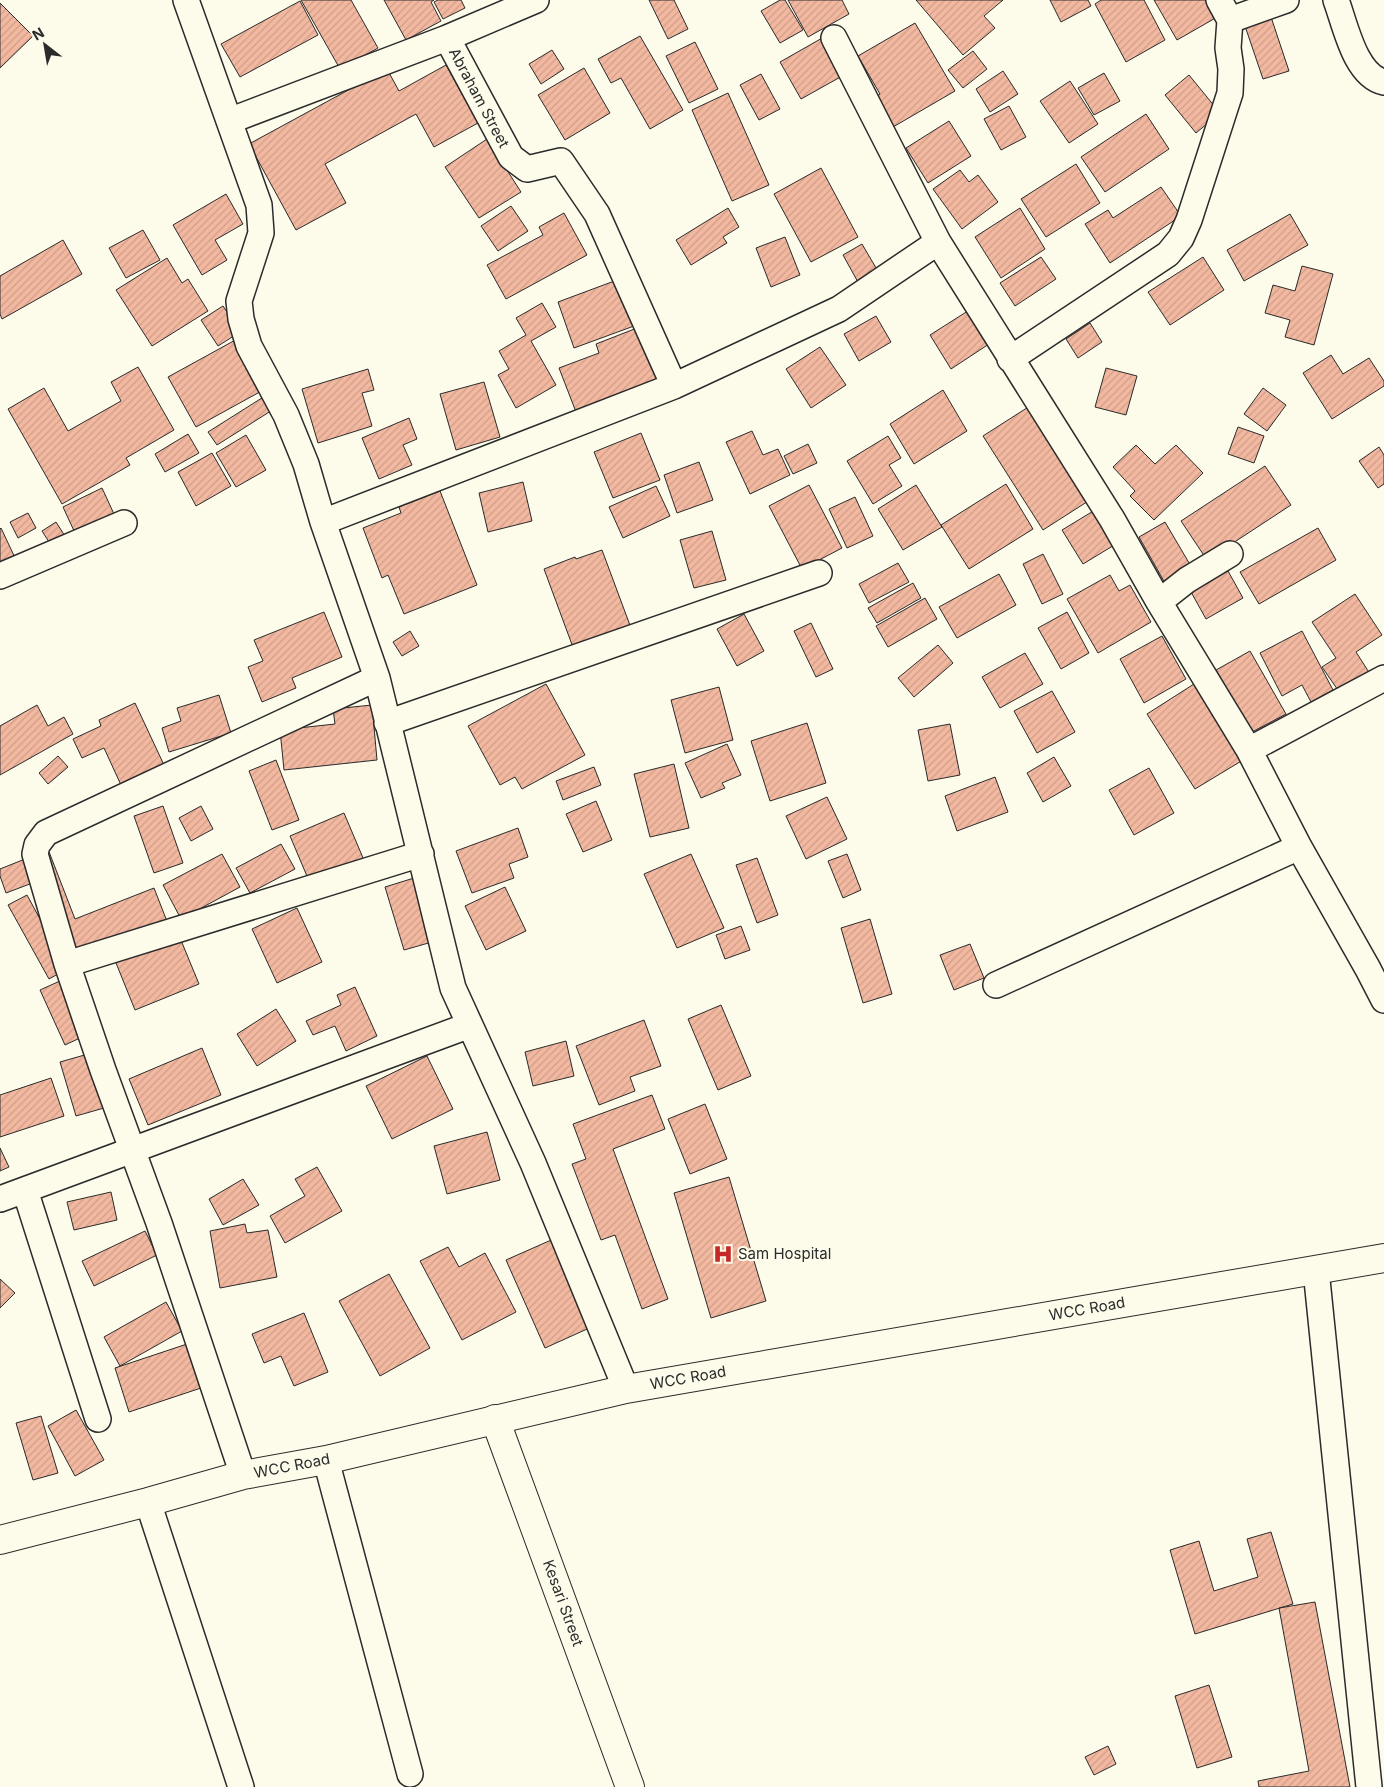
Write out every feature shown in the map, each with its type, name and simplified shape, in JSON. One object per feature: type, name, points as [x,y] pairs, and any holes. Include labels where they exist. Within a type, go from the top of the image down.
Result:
[{"type":"main road","name":"WCC Road","points":[[0,1540],[148,1502],[243,1475],[326,1460],[626,1389],[1384,1258]]},
{"type":"main road","name":"Kesari Street","points":[[495,1419],[630,1787]]},
{"type":"street","points":[[186,0],[259,205],[262,233],[239,301],[241,320],[249,346],[286,415],[306,464],[322,522],[377,678],[453,988],[533,1163],[626,1389]]},
{"type":"street","name":"Abraham Street","points":[[536,0],[447,38],[511,157],[527,169],[561,161],[597,214],[674,386]]},
{"type":"street","points":[[1010,359],[1168,254],[1181,238],[1189,220],[1230,93],[1231,76],[1225,10],[1286,0]]},
{"type":"street","points":[[1336,0],[1358,60],[1368,73],[1384,82]]},
{"type":"street","points":[[229,121],[447,38]]},
{"type":"street","points":[[834,38],[938,242],[1112,519],[1159,602],[1249,750],[1299,847],[1368,968],[1384,1000]]},
{"type":"street","points":[[322,522],[674,386],[839,309],[938,242]]},
{"type":"street","points":[[0,576],[124,523]]},
{"type":"street","points":[[1159,602],[1187,580],[1230,554]]},
{"type":"street","points":[[387,723],[819,573]]},
{"type":"street","points":[[243,1475],[159,1223],[67,964],[35,854],[37,844],[46,832],[377,678]]},
{"type":"street","points":[[1249,750],[1384,678]]},
{"type":"street","points":[[996,985],[1299,847]]},
{"type":"street","points":[[67,964],[421,854]]},
{"type":"street","points":[[0,1200],[470,1025]]},
{"type":"street","points":[[25,1190],[98,1420]]},
{"type":"street","points":[[1316,1270],[1369,1787]]},
{"type":"street","points":[[326,1460],[410,1774]]},
{"type":"street","points":[[148,1502],[241,1787]]},
{"type":"building","points":[[301,0],[351,0],[378,48],[340,69]]},
{"type":"building","points":[[384,0],[434,0],[431,2],[441,21],[406,40]]},
{"type":"building","points":[[438,0],[461,0],[465,8],[443,19],[434,2]]},
{"type":"building","points":[[649,0],[674,0],[688,29],[668,39]]},
{"type":"building","points":[[780,0],[785,0],[803,30],[780,43],[761,11]]},
{"type":"building","points":[[788,0],[842,0],[849,14],[808,37]]},
{"type":"building","points":[[916,0],[1003,0],[984,16],[995,28],[963,55]]},
{"type":"building","points":[[1050,0],[1088,0],[1091,6],[1061,22]]},
{"type":"building","points":[[1101,0],[1144,0],[1165,40],[1126,62],[1095,4]]},
{"type":"building","points":[[1154,0],[1210,0],[1219,16],[1177,40]]},
{"type":"building","points":[[300,1],[318,35],[240,77],[221,44]]},
{"type":"building","points":[[0,3],[33,36],[0,68]]},
{"type":"building","points":[[1271,17],[1289,71],[1263,79],[1245,26]]},
{"type":"building","points":[[915,23],[955,91],[893,127],[875,97],[880,94],[858,56]]},
{"type":"building","points":[[640,36],[683,110],[650,129],[621,78],[611,83],[598,59]]},
{"type":"building","points":[[824,37],[844,75],[801,99],[780,62]]},
{"type":"building","points":[[695,42],[718,89],[689,103],[666,56]]},
{"type":"building","points":[[552,50],[564,69],[541,84],[529,64]]},
{"type":"building","points":[[973,51],[987,69],[963,88],[948,70]]},
{"type":"building","points":[[446,65],[478,123],[434,147],[416,114],[325,164],[346,203],[296,230],[249,144],[387,69],[399,91]]},
{"type":"building","points":[[584,68],[610,113],[565,140],[538,95]]},
{"type":"building","points":[[1003,71],[1018,94],[990,112],[976,89]]},
{"type":"building","points":[[1104,73],[1120,101],[1094,115],[1078,88]]},
{"type":"building","points":[[761,74],[780,109],[759,120],[740,85]]},
{"type":"building","points":[[1189,75],[1220,113],[1196,133],[1165,95]]},
{"type":"building","points":[[1070,81],[1098,124],[1069,143],[1040,101]]},
{"type":"building","points":[[728,93],[769,185],[732,201],[692,110]]},
{"type":"building","points":[[1009,106],[1026,137],[1001,150],[984,119]]},
{"type":"building","points":[[1146,114],[1169,149],[1105,192],[1081,157]]},
{"type":"building","points":[[949,121],[971,156],[928,183],[906,148]]},
{"type":"building","points":[[487,139],[521,192],[479,218],[445,167]]},
{"type":"building","points":[[1076,164],[1100,203],[1046,237],[1021,199]]},
{"type":"building","points":[[821,168],[858,237],[811,262],[774,194]]},
{"type":"building","points":[[960,170],[969,182],[978,175],[998,202],[962,229],[933,189]]},
{"type":"building","points":[[1161,187],[1181,216],[1110,263],[1085,224],[1108,210],[1113,218]]},
{"type":"building","points":[[226,194],[243,224],[215,240],[227,260],[202,275],[173,225]]},
{"type":"building","points":[[511,206],[528,231],[498,251],[481,226]]},
{"type":"building","points":[[728,208],[739,227],[723,237],[727,243],[691,265],[676,240]]},
{"type":"building","points":[[1020,208],[1045,249],[1001,278],[975,237]]},
{"type":"building","points":[[564,213],[587,255],[506,299],[487,265],[543,235],[539,227]]},
{"type":"building","points":[[1290,214],[1308,245],[1244,281],[1227,250]]},
{"type":"building","points":[[143,230],[160,260],[126,278],[109,248]]},
{"type":"building","points":[[785,237],[800,275],[771,287],[756,248]]},
{"type":"building","points":[[63,240],[82,274],[2,319],[0,314],[0,276]]},
{"type":"building","points":[[862,244],[879,273],[859,284],[843,255]]},
{"type":"building","points":[[1041,257],[1056,279],[1015,306],[1000,283]]},
{"type":"building","points":[[1203,257],[1224,290],[1170,325],[1148,292]]},
{"type":"building","points":[[167,258],[182,283],[188,279],[208,311],[152,346],[116,290]]},
{"type":"building","points":[[1302,266],[1333,274],[1314,345],[1285,337],[1290,320],[1265,313],[1273,285],[1295,291]]},
{"type":"building","points":[[617,280],[634,326],[574,348],[558,302]]},
{"type":"building","points":[[542,303],[556,327],[531,341],[556,385],[516,408],[498,375],[509,369],[499,351],[526,335],[516,318]]},
{"type":"building","points":[[223,306],[240,332],[218,346],[201,320]]},
{"type":"building","points":[[971,309],[992,342],[951,369],[930,335]]},
{"type":"building","points":[[876,316],[891,342],[859,361],[844,334]]},
{"type":"building","points":[[1090,323],[1102,342],[1078,358],[1066,339]]},
{"type":"building","points":[[637,328],[659,386],[576,412],[559,368],[599,353],[596,344]]},
{"type":"building","points":[[239,338],[267,388],[196,427],[168,377]]},
{"type":"building","points":[[820,347],[846,385],[811,408],[786,369]]},
{"type":"building","points":[[1331,355],[1343,374],[1369,358],[1384,381],[1384,386],[1332,419],[1303,373]]},
{"type":"building","points":[[138,367],[174,430],[126,458],[130,465],[62,504],[8,409],[44,388],[68,431],[121,401],[111,382]]},
{"type":"building","points":[[1106,368],[1137,376],[1126,415],[1095,407]]},
{"type":"building","points":[[368,369],[374,390],[362,393],[372,426],[318,443],[302,389]]},
{"type":"building","points":[[484,382],[500,437],[456,450],[440,394]]},
{"type":"building","points":[[1263,388],[1286,405],[1267,431],[1244,414]]},
{"type":"building","points":[[943,390],[967,431],[914,464],[890,424]]},
{"type":"building","points":[[265,396],[274,409],[217,445],[208,432]]},
{"type":"building","points":[[1033,404],[1093,498],[1043,530],[983,436]]},
{"type":"building","points":[[409,418],[417,439],[403,445],[412,465],[379,479],[362,438]]},
{"type":"building","points":[[1238,427],[1264,436],[1254,463],[1228,454]]},
{"type":"building","points":[[752,431],[763,455],[778,449],[790,475],[750,494],[726,442]]},
{"type":"building","points":[[641,433],[660,480],[613,498],[594,452]]},
{"type":"building","points":[[188,434],[199,453],[165,472],[155,454]]},
{"type":"building","points":[[246,435],[266,470],[236,487],[216,453]]},
{"type":"building","points":[[888,436],[901,458],[889,465],[902,486],[873,504],[847,461]]},
{"type":"building","points":[[808,444],[817,463],[793,474],[784,456]]},
{"type":"building","points":[[1136,445],[1155,464],[1176,445],[1203,473],[1154,520],[1130,496],[1135,491],[1113,467]]},
{"type":"building","points":[[1379,447],[1384,455],[1384,484],[1378,488],[1359,461]]},
{"type":"building","points":[[212,453],[231,486],[196,506],[178,472]]},
{"type":"building","points":[[699,462],[713,500],[677,513],[664,475]]},
{"type":"building","points":[[1265,466],[1291,505],[1207,560],[1181,521]]},
{"type":"building","points":[[523,482],[532,521],[488,532],[479,493]]},
{"type":"building","points":[[1006,484],[1033,529],[969,569],[941,525]]},
{"type":"building","points":[[809,485],[842,548],[802,569],[769,506]]},
{"type":"building","points":[[916,485],[942,527],[903,550],[878,509]]},
{"type":"building","points":[[656,486],[670,516],[623,538],[609,507]]},
{"type":"building","points":[[102,488],[120,527],[81,546],[63,507]]},
{"type":"building","points":[[440,491],[477,585],[404,614],[388,575],[382,578],[363,528],[401,513],[399,507]]},
{"type":"building","points":[[855,497],[873,536],[847,548],[829,509]]},
{"type":"building","points":[[1095,510],[1116,544],[1083,564],[1062,530]]},
{"type":"building","points":[[28,513],[36,528],[18,538],[10,522]]},
{"type":"building","points":[[56,522],[70,544],[56,553],[42,531]]},
{"type":"building","points":[[1165,522],[1192,568],[1165,583],[1139,537]]},
{"type":"building","points":[[1318,528],[1336,560],[1259,604],[1240,572]]},
{"type":"building","points":[[0,529],[17,562],[0,570]]},
{"type":"building","points":[[712,531],[726,580],[694,588],[680,540]]},
{"type":"building","points":[[602,550],[631,628],[574,650],[544,569],[575,557],[576,559]]},
{"type":"building","points":[[1043,554],[1063,594],[1042,604],[1023,564]]},
{"type":"building","points":[[898,563],[909,582],[869,603],[859,584]]},
{"type":"building","points":[[1228,571],[1243,598],[1206,619],[1191,592]]},
{"type":"building","points":[[999,574],[1016,605],[957,638],[939,607]]},
{"type":"building","points":[[1110,575],[1119,591],[1130,585],[1151,622],[1098,653],[1067,599]]},
{"type":"building","points":[[913,583],[921,598],[877,623],[868,608]]},
{"type":"building","points":[[1355,594],[1382,635],[1356,652],[1372,677],[1342,696],[1322,667],[1336,658],[1312,622]]},
{"type":"building","points":[[925,598],[937,619],[888,647],[876,626]]},
{"type":"building","points":[[324,612],[342,657],[292,678],[296,688],[262,702],[248,667],[263,661],[254,640]]},
{"type":"building","points":[[1067,612],[1089,653],[1061,669],[1038,628]]},
{"type":"building","points":[[744,614],[764,651],[737,666],[717,629]]},
{"type":"building","points":[[811,623],[833,669],[816,677],[794,631]]},
{"type":"building","points":[[410,631],[419,646],[402,656],[393,642]]},
{"type":"building","points":[[1302,631],[1333,690],[1311,702],[1302,685],[1282,696],[1260,653]]},
{"type":"building","points":[[1162,636],[1186,679],[1144,703],[1120,659]]},
{"type":"building","points":[[938,645],[953,663],[914,697],[898,678]]},
{"type":"building","points":[[1250,651],[1286,714],[1252,732],[1216,670]]},
{"type":"building","points":[[1025,653],[1043,684],[1000,708],[982,677]]},
{"type":"building","points":[[546,684],[585,755],[522,789],[515,777],[500,785],[468,726]]},
{"type":"building","points":[[1194,684],[1243,760],[1195,789],[1147,714]]},
{"type":"building","points":[[719,687],[733,740],[685,753],[671,700]]},
{"type":"building","points":[[1052,691],[1075,732],[1037,753],[1014,711]]},
{"type":"building","points":[[219,695],[231,733],[169,752],[162,728],[181,721],[177,708]]},
{"type":"building","points":[[135,703],[164,765],[121,785],[104,748],[82,758],[73,739],[101,726],[99,720]]},
{"type":"building","points":[[37,705],[48,726],[64,717],[73,734],[0,775],[0,726]]},
{"type":"building","points":[[372,705],[377,760],[284,770],[280,730],[335,724],[333,709]]},
{"type":"building","points":[[807,723],[826,783],[770,801],[751,741]]},
{"type":"building","points":[[950,724],[960,775],[928,781],[918,730]]},
{"type":"building","points":[[727,744],[741,775],[722,783],[725,788],[701,798],[685,763]]},
{"type":"building","points":[[58,756],[68,767],[48,784],[39,773]]},
{"type":"building","points":[[1054,757],[1071,786],[1043,802],[1027,773]]},
{"type":"building","points":[[276,760],[299,820],[272,830],[249,771]]},
{"type":"building","points":[[674,764],[689,828],[650,837],[634,774]]},
{"type":"building","points":[[594,767],[601,785],[563,800],[556,781]]},
{"type":"building","points":[[1149,768],[1174,813],[1134,835],[1109,790]]},
{"type":"building","points":[[995,777],[1008,812],[957,831],[945,796]]},
{"type":"building","points":[[827,797],[847,839],[806,859],[786,816]]},
{"type":"building","points":[[596,801],[612,840],[583,852],[566,814]]},
{"type":"building","points":[[163,806],[183,863],[154,873],[134,816]]},
{"type":"building","points":[[201,806],[213,829],[191,841],[179,818]]},
{"type":"building","points":[[344,813],[366,865],[312,888],[290,836]]},
{"type":"building","points":[[518,828],[528,857],[509,864],[514,878],[472,893],[456,851]]},
{"type":"building","points":[[46,844],[75,919],[154,888],[170,929],[70,969],[35,882],[6,893],[0,876],[0,869],[25,859]]},
{"type":"building","points":[[281,844],[295,869],[250,893],[236,868]]},
{"type":"building","points":[[222,854],[240,887],[181,919],[163,885]]},
{"type":"building","points":[[691,854],[724,928],[677,948],[644,874]]},
{"type":"building","points":[[847,854],[861,890],[843,898],[828,861]]},
{"type":"building","points":[[757,858],[778,915],[757,923],[736,865]]},
{"type":"building","points":[[414,878],[432,942],[404,950],[385,887]]},
{"type":"building","points":[[505,887],[526,931],[486,950],[465,906]]},
{"type":"building","points":[[27,895],[67,969],[49,979],[8,905]]},
{"type":"building","points":[[297,908],[322,962],[277,983],[252,929]]},
{"type":"building","points":[[870,919],[892,994],[863,1003],[841,928]]},
{"type":"building","points":[[741,926],[750,950],[725,959],[716,935]]},
{"type":"building","points":[[178,933],[199,984],[135,1010],[114,958]]},
{"type":"building","points":[[970,944],[984,978],[954,990],[940,955]]},
{"type":"building","points":[[71,976],[95,1031],[65,1045],[40,990]]},
{"type":"building","points":[[355,987],[377,1036],[346,1051],[335,1026],[313,1035],[306,1021],[341,1005],[337,995]]},
{"type":"building","points":[[721,1005],[751,1076],[718,1090],[688,1019]]},
{"type":"building","points":[[276,1009],[296,1041],[257,1066],[237,1034]]},
{"type":"building","points":[[644,1020],[661,1066],[630,1077],[635,1091],[599,1105],[576,1046]]},
{"type":"building","points":[[566,1041],[574,1076],[533,1086],[525,1052]]},
{"type":"building","points":[[202,1048],[221,1095],[148,1125],[129,1079]]},
{"type":"building","points":[[95,1052],[111,1106],[76,1116],[60,1062]]},
{"type":"building","points":[[427,1056],[453,1109],[392,1139],[366,1086]]},
{"type":"building","points":[[51,1078],[64,1116],[0,1137],[0,1095]]},
{"type":"building","points":[[652,1095],[665,1129],[613,1149],[668,1299],[642,1309],[615,1235],[601,1240],[572,1164],[586,1159],[573,1124]]},
{"type":"building","points":[[705,1104],[727,1159],[690,1174],[668,1119]]},
{"type":"building","points":[[487,1132],[500,1180],[447,1194],[434,1146]]},
{"type":"building","points":[[0,1148],[9,1167],[0,1171]]},
{"type":"building","points":[[317,1167],[342,1211],[285,1243],[270,1216],[305,1196],[295,1179]]},
{"type":"building","points":[[729,1177],[766,1301],[711,1318],[674,1193]]},
{"type":"building","points":[[243,1179],[259,1205],[223,1225],[209,1199]]},
{"type":"building","points":[[111,1192],[117,1220],[74,1230],[67,1202]]},
{"type":"building","points":[[245,1224],[247,1233],[268,1230],[277,1277],[220,1288],[210,1231]]},
{"type":"building","points":[[145,1231],[157,1255],[94,1286],[82,1261]]},
{"type":"building","points":[[558,1237],[596,1325],[545,1348],[506,1260]]},
{"type":"building","points":[[448,1247],[459,1267],[485,1253],[516,1312],[462,1340],[420,1261]]},
{"type":"building","points":[[389,1274],[430,1348],[380,1376],[339,1301]]},
{"type":"building","points":[[0,1279],[15,1293],[0,1308]]},
{"type":"building","points":[[166,1302],[182,1331],[120,1366],[104,1337]]},
{"type":"building","points":[[304,1313],[328,1372],[294,1386],[281,1356],[264,1363],[252,1334]]},
{"type":"building","points":[[190,1343],[204,1387],[129,1412],[115,1368]]},
{"type":"building","points":[[76,1410],[104,1460],[75,1476],[48,1426]]},
{"type":"building","points":[[41,1416],[58,1473],[33,1480],[16,1423]]},
{"type":"building","points":[[1271,1532],[1293,1604],[1195,1634],[1170,1550],[1199,1541],[1214,1591],[1258,1577],[1247,1539]]},
{"type":"building","points":[[1315,1602],[1350,1787],[1259,1787],[1258,1781],[1309,1771],[1279,1608]]},
{"type":"building","points":[[1209,1685],[1232,1757],[1197,1768],[1175,1696]]},
{"type":"building","points":[[1108,1746],[1116,1764],[1094,1775],[1085,1757]]},
{"type":"place","name":"Sam Hospital","points":[[723,1254]]}]
